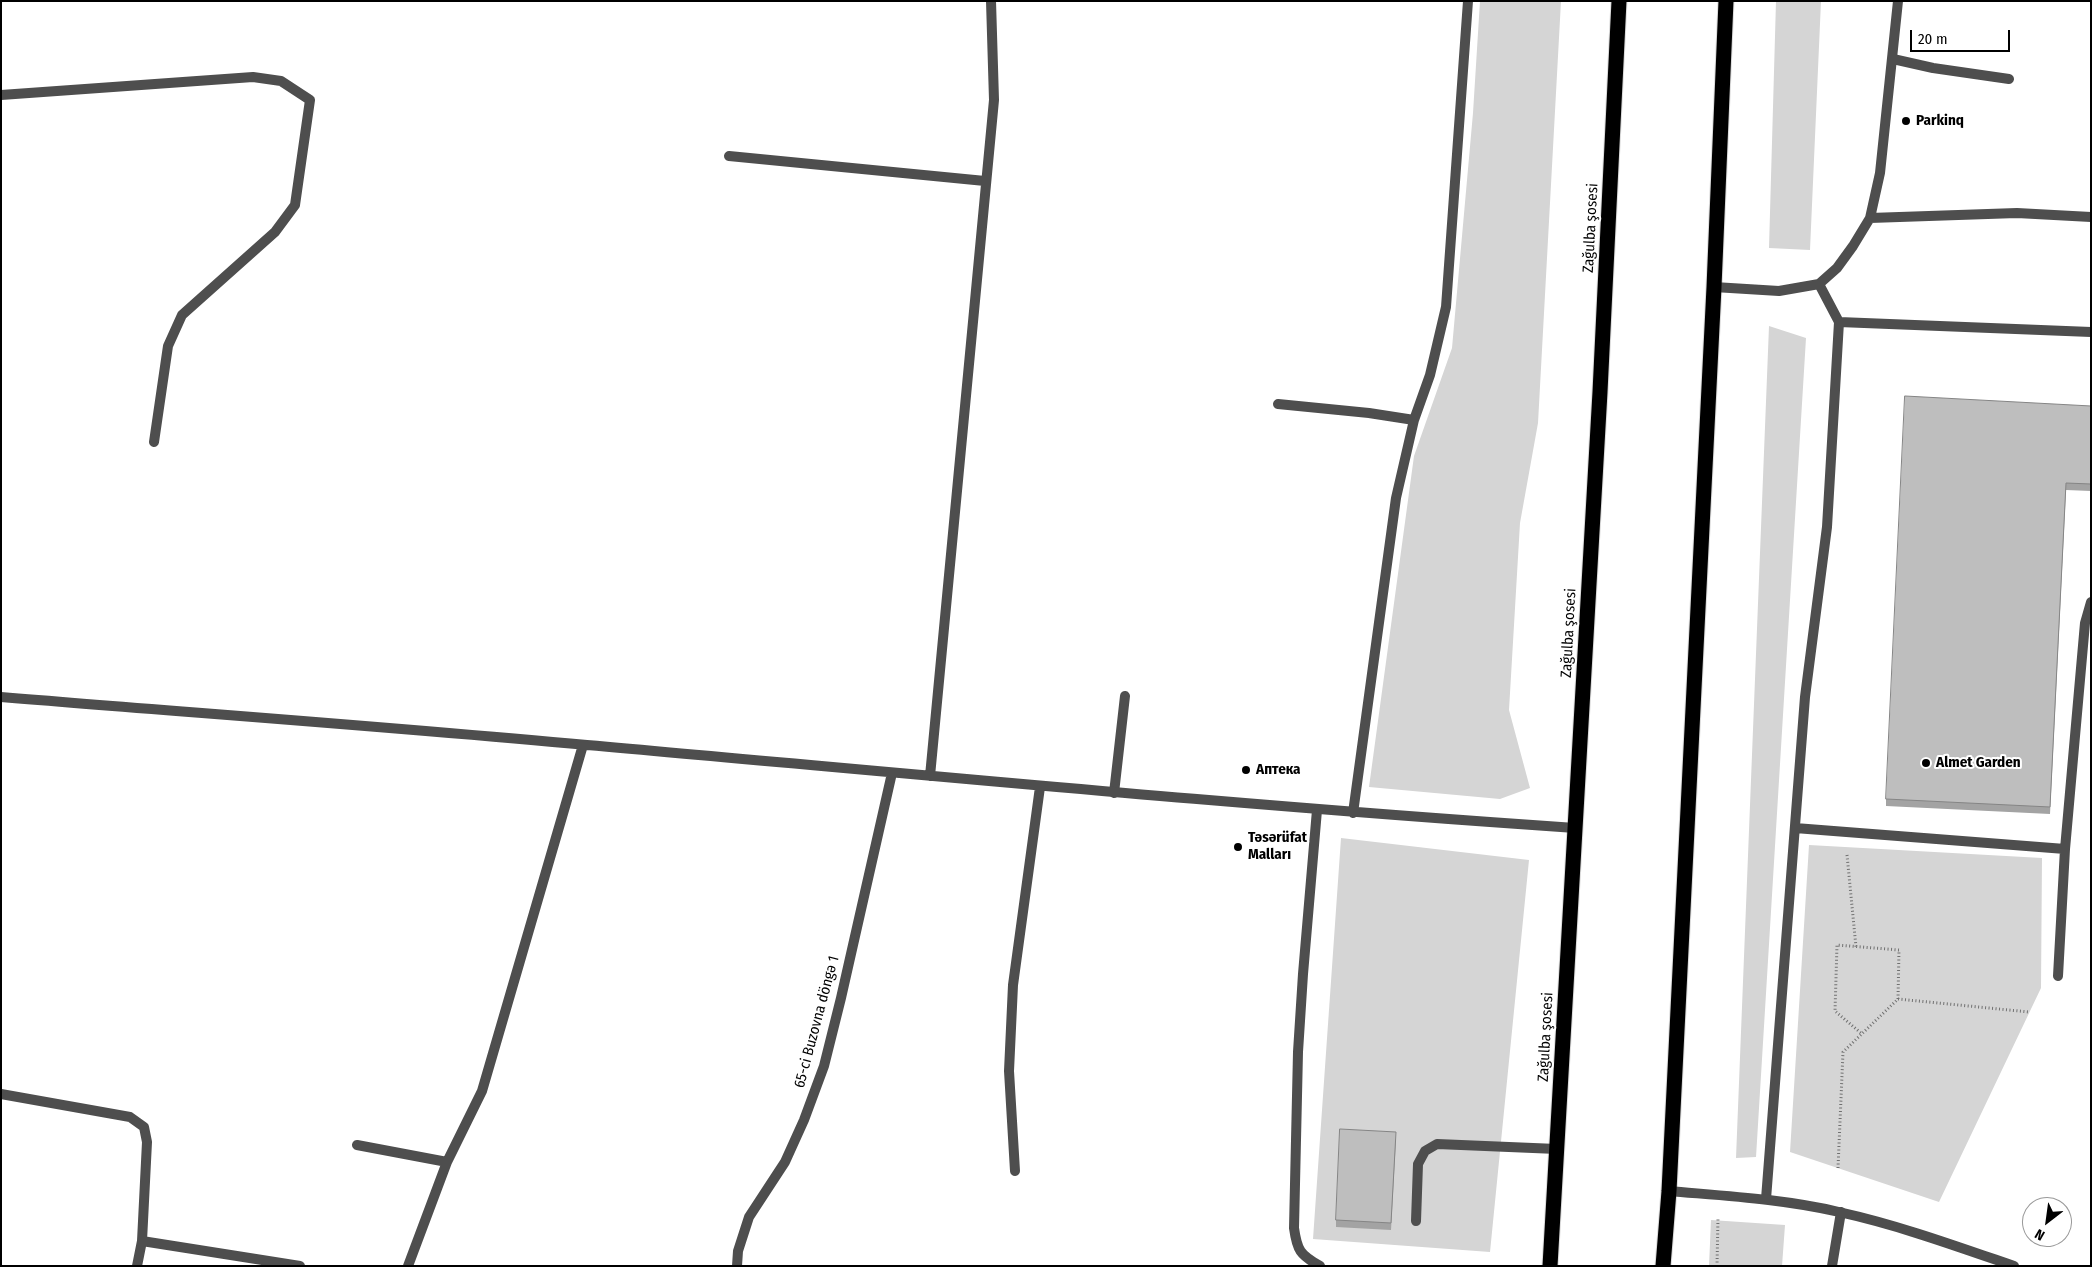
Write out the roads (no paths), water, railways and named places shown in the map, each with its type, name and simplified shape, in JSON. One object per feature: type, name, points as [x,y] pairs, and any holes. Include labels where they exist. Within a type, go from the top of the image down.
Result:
[{"type":"highway","name":"Zağulba şosesi","points":[[1550,1266],[1600,402],[1619,1]]},
{"type":"highway","points":[[1663,1266],[1669,1191],[1714,288],[1726,1]]},
{"type":"street","points":[[930,776],[994,100],[991,1]]},
{"type":"street","points":[[1353,813],[1396,498],[1414,420],[1430,374],[1446,307],[1468,1]]},
{"type":"street","points":[[1714,288],[1779,290],[1819,284],[1837,268],[1870,218],[1880,173],[1898,1]]},
{"type":"street","points":[[1892,59],[1933,68],[2009,79]]},
{"type":"street","points":[[1,95],[252,77],[281,81],[310,100],[295,205],[275,232],[182,315],[168,346],[154,442]]},
{"type":"street","points":[[729,156],[985,181]]},
{"type":"street","points":[[1870,218],[2017,213],[2091,217]]},
{"type":"street","points":[[1766,1199],[1805,697],[1828,527],[1839,322],[1819,284]]},
{"type":"street","points":[[1839,322],[2091,332]]},
{"type":"street","points":[[1278,404],[1370,412],[1414,420]]},
{"type":"street","points":[[2058,976],[2065,849],[2085,623],[2091,602]]},
{"type":"street","points":[[1114,793],[1125,696]]},
{"type":"street","points":[[1,697],[583,744],[1040,787],[1353,813],[1575,828]]},
{"type":"street","points":[[408,1266],[447,1162],[482,1091],[583,744]]},
{"type":"street","name":"65-ci Buzovna döngə 1","points":[[737,1266],[738,1251],[749,1217],[785,1162],[804,1120],[824,1066],[892,773]]},
{"type":"street","points":[[1015,1171],[1008,1071],[1013,995],[1040,787]]},
{"type":"street","points":[[1317,810],[1302,974],[1294,1228],[1296,1247],[1306,1259],[1320,1266]]},
{"type":"street","points":[[1796,828],[2065,849]]},
{"type":"street","points":[[1,1094],[130,1118],[144,1127],[147,1142],[142,1241],[137,1266]]},
{"type":"street","points":[[357,1144],[447,1162]]},
{"type":"street","points":[[1416,1221],[1418,1164],[1426,1151],[1437,1144],[1557,1149]]},
{"type":"street","points":[[1669,1191],[1766,1199],[1841,1212],[1941,1241],[2014,1266]]},
{"type":"street","points":[[1832,1266],[1841,1212]]},
{"type":"street","points":[[142,1241],[300,1266]]},
{"type":"place","name":"Parkinq","points":[[1906,121]]},
{"type":"place","name":"Almet Garden","points":[[1926,763]]},
{"type":"place","name":"Аптека","points":[[1246,770]]},
{"type":"place","name":"Təsərüfat Malları","points":[[1238,847]]}]
